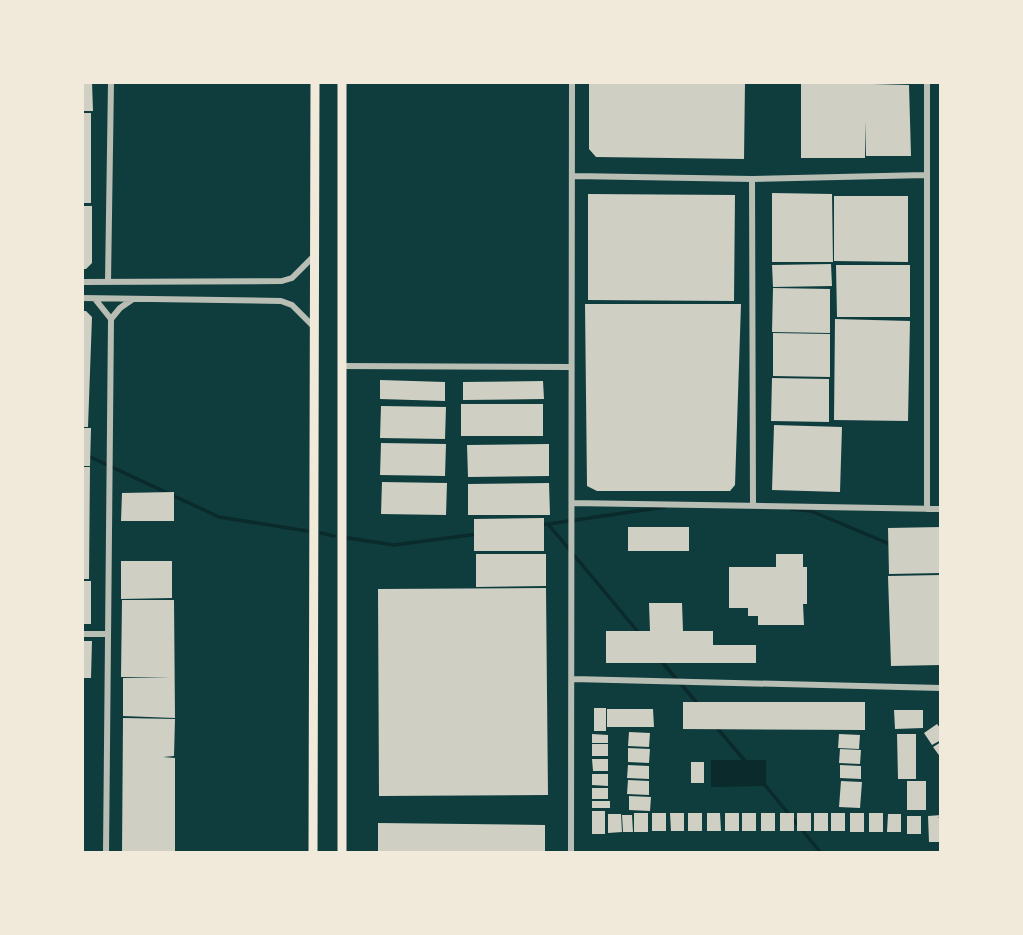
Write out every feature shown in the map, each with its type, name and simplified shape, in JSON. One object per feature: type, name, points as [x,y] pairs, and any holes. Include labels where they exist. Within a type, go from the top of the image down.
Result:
[{"type":"main road","points":[[313,853],[315,82]]},
{"type":"main road","points":[[342,82],[342,853]]},
{"type":"street","points":[[108,282],[111,82]]},
{"type":"street","points":[[571,853],[571,367],[574,176],[572,82]]},
{"type":"street","points":[[927,509],[928,82]]},
{"type":"street","points":[[574,176],[926,176]]},
{"type":"street","points":[[752,178],[753,505]]},
{"type":"street","points":[[82,282],[282,281],[292,278],[315,255]]},
{"type":"street","points":[[82,298],[281,301],[292,305],[315,328]]},
{"type":"street","points":[[95,299],[111,319]]},
{"type":"street","points":[[106,853],[111,319],[133,299]]},
{"type":"street","points":[[341,366],[571,367]]},
{"type":"street","points":[[572,503],[941,509]]},
{"type":"street","points":[[82,634],[107,634]]},
{"type":"street","points":[[573,679],[941,688]]},
{"type":"water","points":[[711,760],[766,760],[766,786],[711,787]]},
{"type":"building","points":[[82,82],[92,82],[93,111],[82,111]]},
{"type":"building","points":[[589,82],[745,82],[744,159],[596,157],[589,149]]},
{"type":"building","points":[[801,82],[909,85],[911,156],[866,156],[865,121],[865,158],[801,158]]},
{"type":"building","points":[[82,113],[91,113],[91,203],[82,203]]},
{"type":"building","points":[[772,193],[832,194],[833,262],[772,262]]},
{"type":"building","points":[[588,194],[735,195],[734,301],[588,300]]},
{"type":"building","points":[[834,196],[908,196],[908,262],[834,261]]},
{"type":"building","points":[[82,206],[92,206],[92,263],[86,269],[82,269]]},
{"type":"building","points":[[831,264],[832,286],[773,287],[772,265]]},
{"type":"building","points":[[836,265],[910,265],[910,317],[837,317]]},
{"type":"building","points":[[773,288],[830,289],[830,333],[772,332]]},
{"type":"building","points":[[585,304],[741,304],[735,485],[730,491],[597,491],[587,486]]},
{"type":"building","points":[[82,311],[92,317],[88,427],[82,427]]},
{"type":"building","points":[[835,319],[910,321],[908,421],[834,420]]},
{"type":"building","points":[[773,333],[830,334],[830,377],[773,376]]},
{"type":"building","points":[[772,378],[829,379],[829,422],[771,421]]},
{"type":"building","points":[[380,380],[445,382],[445,401],[380,399]]},
{"type":"building","points":[[543,381],[544,399],[463,400],[463,382]]},
{"type":"building","points":[[461,404],[543,404],[543,436],[461,436]]},
{"type":"building","points":[[381,406],[446,407],[445,439],[380,438]]},
{"type":"building","points":[[774,425],[842,427],[840,492],[772,490]]},
{"type":"building","points":[[82,428],[91,428],[90,466],[82,466]]},
{"type":"building","points":[[381,443],[446,444],[445,476],[380,475]]},
{"type":"building","points":[[549,444],[549,476],[468,477],[467,445]]},
{"type":"building","points":[[82,467],[90,467],[89,579],[82,579]]},
{"type":"building","points":[[382,482],[447,483],[446,515],[381,514]]},
{"type":"building","points":[[549,483],[550,515],[468,515],[468,484]]},
{"type":"building","points":[[174,492],[174,521],[121,521],[122,493]]},
{"type":"building","points":[[544,518],[544,551],[474,551],[474,519]]},
{"type":"building","points":[[628,527],[689,527],[689,551],[628,551]]},
{"type":"building","points":[[941,527],[941,573],[889,574],[888,528]]},
{"type":"building","points":[[476,554],[546,554],[546,586],[476,587]]},
{"type":"building","points":[[776,554],[803,554],[803,567],[807,567],[804,625],[758,625],[758,616],[748,616],[748,608],[729,608],[729,567],[776,567]]},
{"type":"building","points":[[121,561],[172,561],[172,598],[121,599]]},
{"type":"building","points":[[941,575],[941,665],[891,666],[888,576]]},
{"type":"building","points":[[82,581],[91,581],[91,624],[82,624]]},
{"type":"building","points":[[546,588],[548,795],[379,796],[378,589]]},
{"type":"building","points":[[122,600],[174,600],[175,718],[123,716],[123,678],[171,677],[121,677]]},
{"type":"building","points":[[649,603],[682,603],[683,631],[713,631],[713,645],[756,645],[756,663],[606,663],[606,631],[650,631]]},
{"type":"building","points":[[82,641],[92,641],[91,678],[82,678]]},
{"type":"building","points":[[683,702],[865,702],[865,730],[683,729]]},
{"type":"building","points":[[594,708],[606,708],[606,731],[594,731]]},
{"type":"building","points":[[607,709],[653,709],[654,727],[607,727]]},
{"type":"building","points":[[894,710],[923,710],[923,728],[895,729]]},
{"type":"building","points":[[123,718],[175,719],[174,756],[163,757],[175,758],[175,853],[122,853]]},
{"type":"building","points":[[937,724],[941,729],[941,740],[932,745],[924,733]]},
{"type":"building","points":[[629,732],[650,733],[649,747],[628,746]]},
{"type":"building","points":[[592,734],[608,735],[608,743],[592,743]]},
{"type":"building","points":[[839,734],[860,735],[859,749],[838,748]]},
{"type":"building","points":[[897,734],[916,734],[916,779],[898,779]]},
{"type":"building","points":[[941,742],[941,758],[933,747]]},
{"type":"building","points":[[592,744],[608,744],[608,756],[592,756]]},
{"type":"building","points":[[628,748],[650,749],[649,763],[628,762]]},
{"type":"building","points":[[840,749],[861,750],[860,764],[839,763]]},
{"type":"building","points":[[592,759],[608,759],[608,771],[593,771]]},
{"type":"building","points":[[691,762],[704,762],[704,783],[691,783]]},
{"type":"building","points":[[628,765],[649,766],[649,779],[627,778]]},
{"type":"building","points":[[840,765],[861,766],[861,779],[840,778]]},
{"type":"building","points":[[592,774],[608,774],[608,786],[592,785]]},
{"type":"building","points":[[628,780],[649,781],[649,795],[627,794]]},
{"type":"building","points":[[841,781],[862,782],[860,808],[839,807]]},
{"type":"building","points":[[907,781],[926,781],[926,810],[907,810]]},
{"type":"building","points":[[592,788],[608,788],[608,799],[592,799]]},
{"type":"building","points":[[629,796],[651,797],[650,811],[629,810]]},
{"type":"building","points":[[592,801],[610,801],[610,808],[592,808]]},
{"type":"building","points":[[592,811],[605,811],[605,834],[592,834]]},
{"type":"building","points":[[634,813],[648,813],[648,832],[634,832]]},
{"type":"building","points":[[652,813],[666,813],[666,831],[652,831]]},
{"type":"building","points":[[670,813],[684,813],[684,831],[671,831]]},
{"type":"building","points":[[688,813],[702,813],[702,831],[688,831]]},
{"type":"building","points":[[707,813],[720,813],[721,831],[707,831]]},
{"type":"building","points":[[725,813],[739,813],[739,831],[725,831]]},
{"type":"building","points":[[742,813],[756,813],[756,831],[742,831]]},
{"type":"building","points":[[761,813],[775,813],[775,831],[761,831]]},
{"type":"building","points":[[780,813],[794,813],[794,831],[780,831]]},
{"type":"building","points":[[797,813],[811,813],[811,831],[797,831]]},
{"type":"building","points":[[814,813],[828,813],[828,831],[814,831]]},
{"type":"building","points":[[831,813],[845,813],[845,831],[831,831]]},
{"type":"building","points":[[850,813],[864,813],[864,832],[850,832]]},
{"type":"building","points":[[869,813],[883,813],[883,832],[869,832]]},
{"type":"building","points":[[608,814],[621,814],[622,832],[608,833]]},
{"type":"building","points":[[888,814],[901,814],[901,832],[887,832]]},
{"type":"building","points":[[622,815],[632,815],[633,832],[623,832]]},
{"type":"building","points":[[941,815],[938,818],[941,818],[941,842],[929,842],[928,816]]},
{"type":"building","points":[[907,816],[921,816],[921,834],[907,834]]},
{"type":"building","points":[[378,823],[545,825],[545,853],[378,853]]},
{"type":"waterway","points":[[86,455],[219,517],[307,531]]},
{"type":"waterway","points":[[541,525],[665,507]]},
{"type":"waterway","points":[[791,509],[811,511],[892,545]]},
{"type":"waterway","points":[[548,524],[639,633]]},
{"type":"waterway","points":[[321,533],[334,536]]},
{"type":"waterway","points":[[348,538],[394,545],[478,534]]},
{"type":"waterway","points":[[661,661],[697,703]]},
{"type":"waterway","points":[[717,728],[746,762]]},
{"type":"waterway","points":[[764,784],[821,853]]}]
